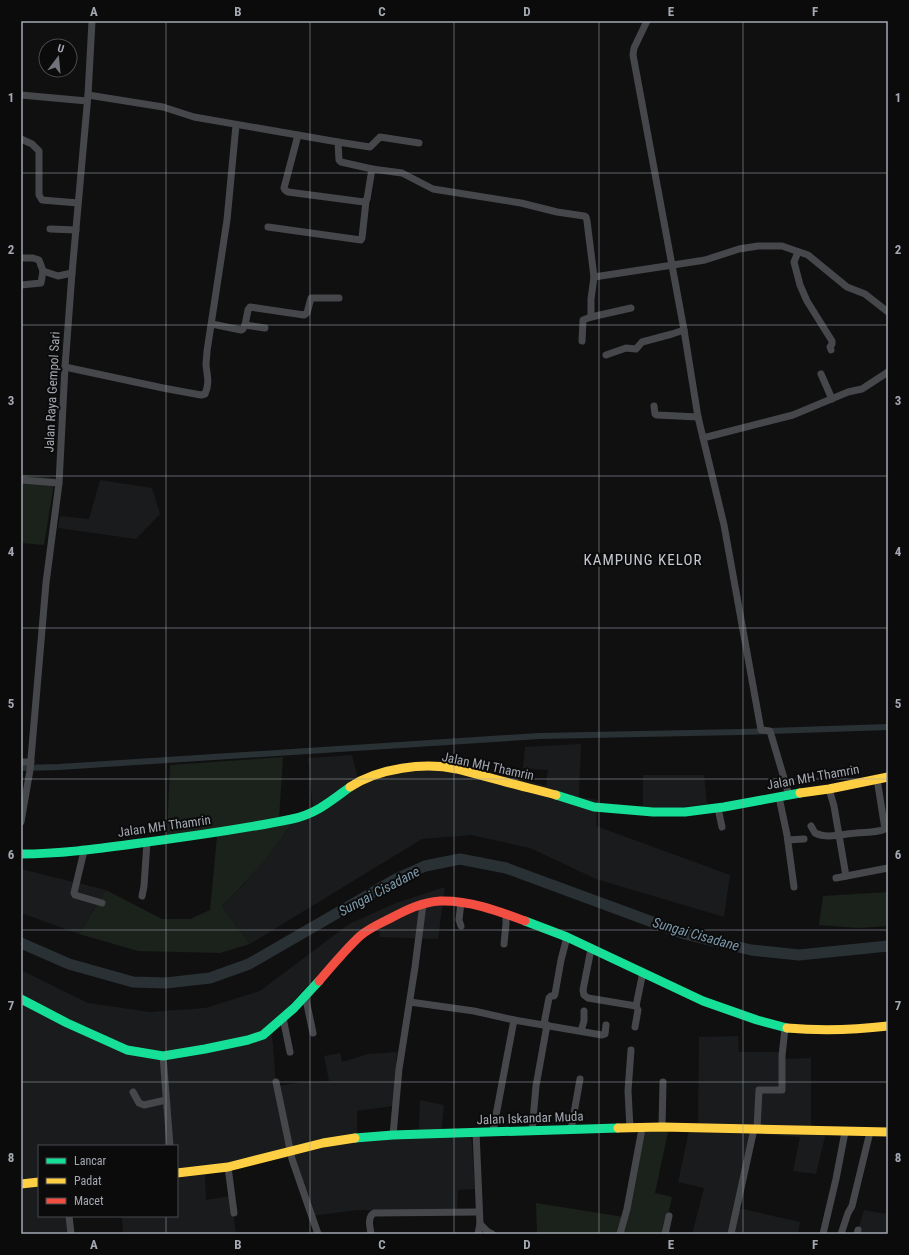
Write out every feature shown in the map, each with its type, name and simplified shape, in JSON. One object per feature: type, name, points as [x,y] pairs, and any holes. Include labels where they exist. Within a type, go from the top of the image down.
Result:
[{"type":"street","name":"Jalan Raya Gempol Sari","points":[[21,822],[31,765],[46,583],[59,483],[65,367],[92,21]]},
{"type":"street","points":[[647,21],[634,48],[633,55],[684,330],[698,417],[724,525],[761,730],[770,731],[789,795]]},
{"type":"street","points":[[21,95],[87,98],[163,107],[194,117],[370,147],[380,136],[419,143]]},
{"type":"street","points":[[65,367],[204,395],[208,387],[208,369],[206,364],[207,351],[227,220],[236,125]]},
{"type":"street","points":[[298,135],[284,188],[285,190],[288,192],[363,202],[366,201]]},
{"type":"street","points":[[21,139],[32,144],[39,151],[39,195],[42,200],[78,203]]},
{"type":"street","points":[[338,142],[339,160],[341,162],[402,173],[433,189],[521,203],[557,212],[582,215],[586,217],[594,277],[591,299],[592,317]]},
{"type":"street","points":[[268,227],[361,240],[372,168]]},
{"type":"street","points":[[50,229],[76,230]]},
{"type":"street","points":[[594,277],[705,260],[739,249],[758,246],[782,246],[808,255],[847,287],[865,294],[888,311]]},
{"type":"street","points":[[798,252],[794,262],[800,285],[807,301],[832,341],[830,347],[831,350]]},
{"type":"street","points":[[21,258],[33,258],[39,260],[43,271],[40,283],[21,284]]},
{"type":"street","points":[[43,271],[58,276],[72,273]]},
{"type":"street","points":[[212,324],[241,330],[245,325],[250,307],[304,315],[307,313],[311,298],[339,298]]},
{"type":"street","points":[[582,342],[583,322],[592,317],[631,308]]},
{"type":"street","points":[[245,325],[265,328]]},
{"type":"street","points":[[606,355],[626,348],[636,349],[642,342],[684,330]]},
{"type":"street","points":[[703,438],[793,415],[848,392],[862,389],[888,372]]},
{"type":"street","points":[[821,374],[832,399]]},
{"type":"street","points":[[654,406],[655,414],[657,415],[698,417]]},
{"type":"street","points":[[21,480],[59,483]]},
{"type":"street","points":[[21,762],[31,765]]},
{"type":"street","name":"Jalan MH Thamrin","points":[[21,854],[38,855],[84,851],[185,837],[293,819],[306,816],[321,808],[358,782],[389,770],[412,767],[456,770],[552,794],[594,807],[653,812],[685,812],[718,808],[829,789],[888,777]]},
{"type":"street","points":[[812,826],[814,833],[818,835],[840,836],[885,829],[877,779]]},
{"type":"street","points":[[829,789],[840,836],[846,876]]},
{"type":"street","points":[[779,797],[788,840],[794,887]]},
{"type":"street","points":[[718,808],[722,827]]},
{"type":"street","points":[[788,840],[804,839]]},
{"type":"street","points":[[142,896],[147,842]]},
{"type":"street","points":[[84,851],[74,895],[102,903]]},
{"type":"street","points":[[836,878],[888,868]]},
{"type":"street","points":[[21,999],[67,1023],[127,1050],[163,1056],[205,1049],[260,1036],[284,1018],[360,936],[406,910],[423,904],[439,901],[468,903],[506,914],[567,937],[703,1001],[756,1020],[785,1028],[807,1030],[844,1030],[888,1026]]},
{"type":"street","points":[[461,902],[459,920],[461,926]]},
{"type":"street","points":[[393,1135],[399,1069],[410,1002],[423,904]]},
{"type":"street","points":[[504,944],[506,914]]},
{"type":"street","points":[[532,1131],[536,1086],[546,1025],[548,998],[554,996],[555,994],[567,937]]},
{"type":"street","points":[[591,948],[583,990],[584,995],[588,998],[636,1006]]},
{"type":"street","points":[[635,1027],[638,1010],[636,1006],[644,972]]},
{"type":"street","points":[[305,995],[313,1033]]},
{"type":"street","points":[[410,1002],[474,1011],[514,1020],[604,1035],[606,1025]]},
{"type":"street","points":[[580,1031],[584,1021],[584,1011]]},
{"type":"street","points":[[284,1018],[290,1052]]},
{"type":"street","points":[[493,1132],[514,1020]]},
{"type":"street","points":[[731,1234],[756,1129],[759,1090],[782,1090],[782,1056],[785,1028]]},
{"type":"street","points":[[630,1128],[628,1096],[631,1050]]},
{"type":"street","points":[[163,1056],[170,1145]]},
{"type":"street","points":[[571,1130],[580,1079]]},
{"type":"street","points":[[276,1082],[286,1152],[318,1234]]},
{"type":"street","points":[[662,1128],[663,1082]]},
{"type":"street","points":[[132,1092],[139,1103],[144,1105],[166,1100]]},
{"type":"street","name":"Jalan Iskandar Muda","points":[[178,1173],[228,1166],[323,1143],[393,1135],[630,1128],[888,1132]]},
{"type":"street","points":[[620,1234],[627,1209],[642,1129]]},
{"type":"street","points":[[476,1132],[480,1224],[478,1234]]},
{"type":"street","points":[[823,1234],[845,1132]]},
{"type":"street","points":[[840,1234],[852,1206],[870,1132]]},
{"type":"street","points":[[228,1166],[234,1213]]},
{"type":"street","points":[[21,1184],[38,1182]]},
{"type":"street","points":[[371,1234],[370,1218],[371,1214],[374,1213],[479,1212]]},
{"type":"street","points":[[665,1234],[669,1216]]},
{"type":"street","points":[[70,1217],[71,1234]]},
{"type":"street","points":[[480,1224],[492,1234]]},
{"type":"shaded area","points":[[21,474],[55,478],[44,545],[21,543]]},
{"type":"shaded area","points":[[100,480],[152,488],[160,514],[136,539],[58,528],[60,516],[89,519]]},
{"type":"shaded area","points":[[581,744],[579,797],[598,800],[596,826],[730,875],[724,917],[596,879],[530,848],[471,835],[422,839],[250,944],[222,906],[244,884],[287,831],[296,817],[313,809],[308,758],[352,755],[358,778],[388,766],[436,762],[505,775],[546,786],[548,770],[523,768],[525,747]]},
{"type":"shaded area","points":[[283,757],[279,819],[296,817],[280,841],[262,863],[222,906],[250,944],[220,953],[138,951],[79,934],[106,890],[162,919],[190,919],[210,910],[217,836],[167,835],[170,765]]},
{"type":"shaded area","points":[[643,775],[704,775],[707,804],[681,807],[643,807]]},
{"type":"shaded area","points":[[21,869],[106,890],[79,934],[21,913]]},
{"type":"shaded area","points":[[445,887],[438,939],[380,937],[379,927],[360,938],[309,984],[270,1026],[276,1086],[304,1082],[329,1081],[324,1056],[340,1053],[342,1062],[368,1054],[397,1052],[393,1106],[357,1111],[357,1135],[419,1129],[420,1100],[444,1105],[441,1135],[471,1134],[475,1189],[458,1190],[457,1212],[358,1210],[311,1216],[290,1157],[205,1175],[206,1200],[231,1196],[236,1234],[123,1234],[122,1217],[178,1217],[178,1145],[38,1145],[38,1217],[70,1217],[70,1234],[21,1234],[21,970],[88,1003],[150,1012],[205,1008],[260,991],[349,924],[396,903]]},
{"type":"shaded area","points":[[888,892],[888,926],[858,928],[819,925],[823,896]]},
{"type":"shaded area","points":[[738,1036],[739,1052],[782,1052],[782,1059],[811,1058],[811,1129],[827,1128],[816,1174],[793,1171],[800,1137],[755,1134],[738,1208],[800,1222],[798,1234],[692,1234],[704,1188],[678,1182],[690,1126],[698,1124],[699,1037]]},
{"type":"shaded area","points":[[641,1131],[668,1132],[655,1193],[672,1197],[664,1234],[537,1234],[536,1203],[624,1217]]},
{"type":"shaded area","points":[[888,1201],[888,1234],[857,1234],[864,1210],[886,1214]]},
{"type":"waterway","points":[[21,768],[59,767],[539,736],[741,732],[888,727]]},
{"type":"waterway","name":"Sungai Cisadane","points":[[21,943],[69,964],[133,982],[166,983],[210,978],[249,964],[396,879],[425,866],[460,859],[506,868],[685,934],[751,950],[799,955],[888,946]]},
{"type":"traffic: fast","points":[[21,854],[105,848],[252,827],[292,819],[309,814],[330,802],[350,787]]},
{"type":"traffic: fast","points":[[556,795],[594,807],[653,812],[685,812],[724,807],[800,793]]},
{"type":"traffic: fast","points":[[525,921],[567,937],[703,1001],[757,1020],[787,1028]]},
{"type":"traffic: fast","points":[[21,999],[67,1023],[127,1050],[163,1056],[248,1040],[263,1035],[294,1008],[319,981]]},
{"type":"traffic: fast","points":[[355,1138],[393,1135],[618,1128]]},
{"type":"traffic: slow","points":[[350,787],[362,780],[388,771],[402,768],[430,766],[457,769],[556,795]]},
{"type":"traffic: slow","points":[[800,793],[829,789],[888,777]]},
{"type":"traffic: slow","points":[[787,1028],[838,1030],[888,1026]]},
{"type":"traffic: slow","points":[[618,1128],[662,1127],[888,1132]]},
{"type":"traffic: slow","points":[[178,1173],[228,1167],[323,1143],[355,1138]]},
{"type":"traffic: slow","points":[[21,1184],[38,1182]]},
{"type":"traffic: jam","points":[[319,981],[344,952],[364,933],[414,907],[440,901],[462,902],[494,910],[525,921]]},
{"type":"district","name":"KAMPUNG KELOR","points":[[643,560]]}]
